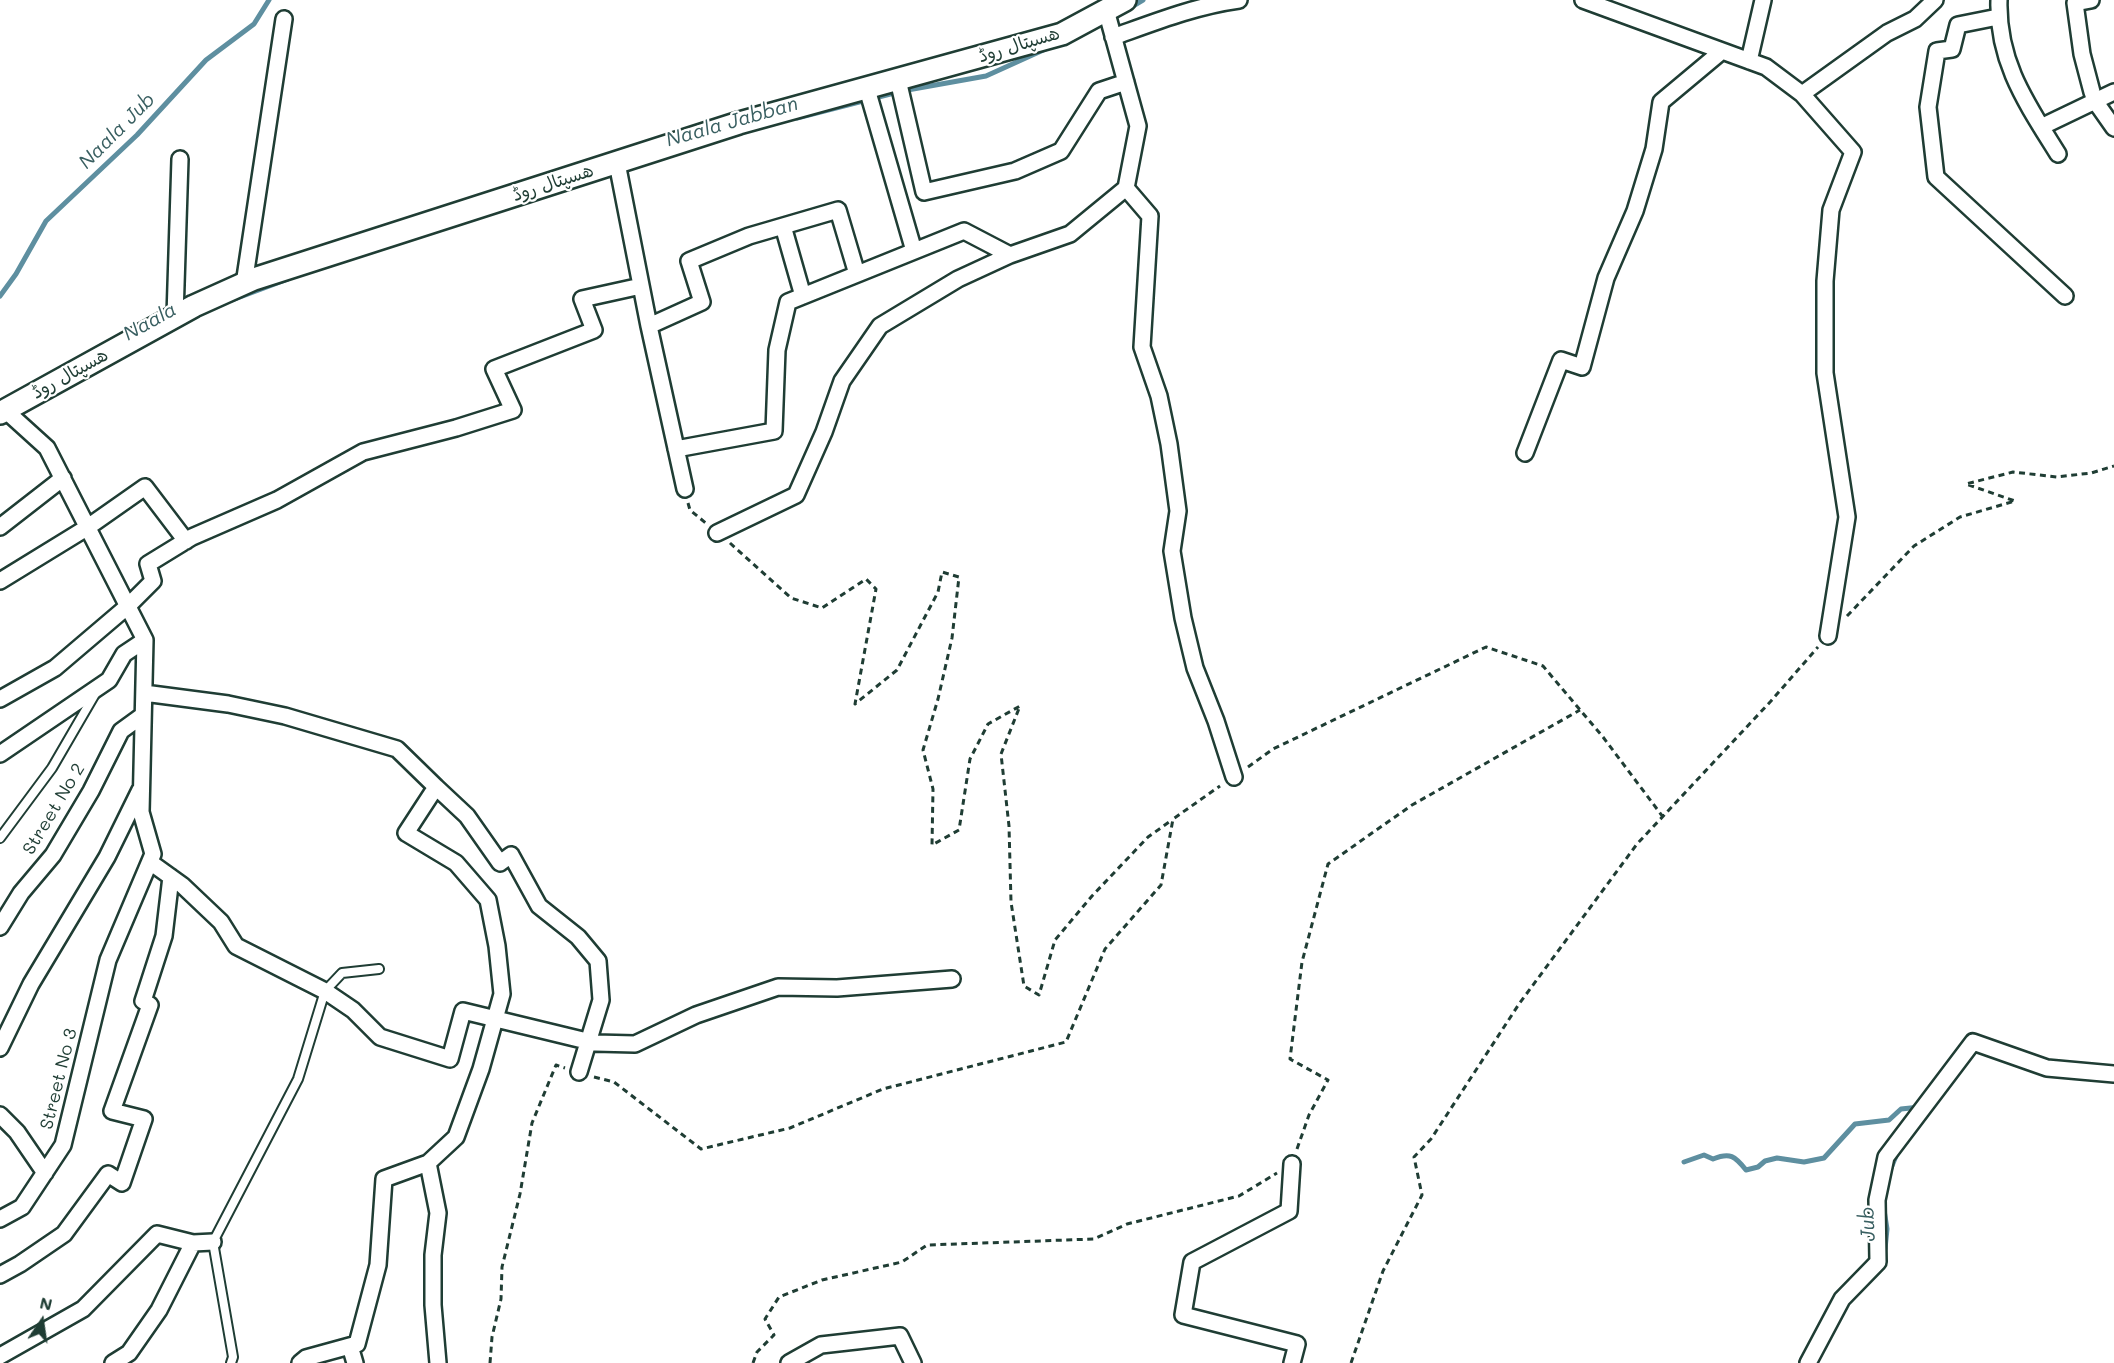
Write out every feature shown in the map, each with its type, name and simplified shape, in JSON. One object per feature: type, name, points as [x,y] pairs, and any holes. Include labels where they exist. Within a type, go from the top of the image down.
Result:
[{"type":"main road","name":"ھسپتال روڈ","points":[[3,412],[175,316],[244,284],[341,250],[739,123],[900,88],[1062,34],[1125,0]]},
{"type":"street","points":[[1113,37],[1212,4],[1239,0]]},
{"type":"street","points":[[1583,0],[1766,67],[1802,94],[1853,152],[1831,210],[1825,281],[1825,373],[1847,517],[1828,636]]},
{"type":"street","points":[[1749,61],[1763,0]]},
{"type":"street","points":[[1802,94],[1887,33],[1915,19],[1935,0]]},
{"type":"street","points":[[1999,0],[1998,17],[2004,49],[2015,83],[2058,154]]},
{"type":"street","points":[[2091,0],[2075,3],[2082,54],[2095,101],[2114,128]]},
{"type":"street","points":[[717,533],[796,495],[824,432],[842,381],[880,326],[958,279],[1010,255],[1070,234],[1126,188],[1138,126],[1106,10]]},
{"type":"street","points":[[1998,17],[1958,25],[1952,49],[1937,51],[1928,107],[1936,177],[2065,296]]},
{"type":"street","points":[[244,284],[284,19]]},
{"type":"street","points":[[1525,453],[1561,360],[1582,367],[1606,278],[1635,211],[1654,149],[1661,102],[1722,51]]},
{"type":"street","points":[[900,88],[924,192],[1015,171],[1061,151],[1099,91],[1126,82]]},
{"type":"street","points":[[2041,127],[2114,92]]},
{"type":"street","points":[[869,95],[914,251]]},
{"type":"street","points":[[175,316],[180,159]]},
{"type":"street","points":[[616,163],[685,489]]},
{"type":"street","points":[[1126,188],[1150,216],[1143,347],[1159,396],[1169,444],[1178,511],[1172,551],[1183,618],[1195,668],[1216,721],[1234,777]]},
{"type":"street","points":[[649,326],[702,302],[689,261],[749,236],[838,210],[856,274]]},
{"type":"street","points":[[783,226],[803,296]]},
{"type":"street","points":[[676,449],[774,431],[777,350],[788,302],[963,231],[1010,255]]},
{"type":"street","points":[[0,699],[55,668],[153,582],[148,564],[186,541],[277,500],[363,452],[456,428],[513,410],[494,369],[594,330],[582,299],[641,286]]},
{"type":"street","points":[[3,412],[47,448],[146,640],[141,812],[153,854],[150,862],[171,877],[221,922],[236,946],[325,991],[353,1010],[380,1037],[450,1059],[463,1011],[589,1042],[635,1044],[696,1015],[778,987],[837,988],[952,980]]},
{"type":"street","points":[[0,527],[63,478]]},
{"type":"street","points":[[0,581],[88,527],[145,487],[186,541]]},
{"type":"street","points":[[0,754],[109,680],[124,654],[146,640]]},
{"type":"street","points":[[144,693],[228,704],[285,716],[397,749],[466,816],[500,863],[511,855],[539,906],[578,937],[598,961],[601,1000],[579,1072]]},
{"type":"street","name":"Street No 2","points":[[0,927],[21,893],[53,855],[91,791],[121,731],[143,715]]},
{"type":"street","points":[[0,1048],[31,984],[107,857],[142,786]]},
{"type":"street","points":[[300,1363],[306,1358],[357,1344],[378,1265],[384,1179],[428,1163],[456,1137],[481,1069],[502,994],[497,946],[488,900],[456,863],[406,833],[436,787]]},
{"type":"street","name":"Street No 3","points":[[0,1219],[22,1207],[63,1145],[108,960],[150,862]]},
{"type":"street","points":[[0,1275],[64,1234],[108,1174],[122,1184],[144,1119],[111,1111],[150,1005],[143,1002],[164,936],[171,877]]},
{"type":"street","points":[[1808,1363],[1842,1299],[1878,1262],[1877,1200],[1886,1156],[1973,1041],[2047,1068],[2114,1074]]},
{"type":"street","points":[[0,1115],[17,1132],[45,1173]]},
{"type":"street","points":[[428,1163],[438,1213],[433,1255],[433,1305],[438,1363]]},
{"type":"street","points":[[1292,1164],[1289,1211],[1192,1262],[1183,1315],[1297,1344],[1292,1363]]},
{"type":"street","points":[[0,1356],[83,1309],[157,1234],[193,1243],[213,1242]]},
{"type":"street","points":[[113,1363],[129,1353],[159,1310],[193,1243]]},
{"type":"street","points":[[789,1363],[821,1345],[900,1336],[913,1363]]},
{"type":"street","points":[[350,1346],[355,1363]]},
{"type":"lane","points":[[0,838],[52,768],[99,687]]},
{"type":"lane","points":[[231,1363],[233,1356],[213,1242],[298,1079],[325,991],[342,973],[379,969]]},
{"type":"path","points":[[1351,1363],[1383,1271],[1422,1195],[1414,1157],[1431,1139],[1520,1004],[1637,844],[1914,546],[1960,517],[2015,501],[1966,484],[2013,472],[2057,477],[2091,473],[2114,466]]},
{"type":"path","points":[[685,489],[690,510],[791,598],[822,608],[866,579],[876,589],[855,704],[897,670],[938,592],[942,572],[959,577],[952,638],[923,750],[933,789],[932,845],[959,831],[970,759],[988,724],[1020,706],[1001,754],[1009,826],[1011,902],[1024,986],[1039,995],[1055,940],[1092,896],[1148,837],[1273,749],[1486,647],[1543,666],[1603,737],[1663,817]]},
{"type":"path","points":[[753,1363],[758,1352],[774,1335],[765,1319],[779,1298],[822,1280],[902,1262],[927,1245],[1094,1239],[1127,1224],[1239,1196],[1292,1164],[1309,1116],[1328,1080],[1290,1059],[1302,962],[1328,864],[1412,805],[1581,710]]},
{"type":"path","points":[[490,1363],[492,1337],[501,1299],[502,1267],[520,1194],[532,1123],[555,1065],[614,1083],[701,1149],[790,1128],[883,1089],[1066,1042],[1105,949],[1161,885],[1173,819]]},
{"type":"waterway","name":"Naala Jub","points":[[0,296],[16,274],[46,221],[137,135],[206,60],[254,24],[269,0]]},
{"type":"waterway","name":"Naala Jabban","points":[[1128,9],[1143,0]]},
{"type":"waterway","name":"Naala Jabban","points":[[797,118],[902,91],[986,76],[1050,47]]},
{"type":"waterway","name":"Naala","points":[[232,300],[288,279]]},
{"type":"waterway","name":"Jub","points":[[1684,1162],[1704,1155],[1713,1159],[1728,1156],[1739,1161],[1746,1170],[1777,1158],[1804,1162],[1824,1158],[1855,1124],[1889,1120],[1901,1109],[1920,1107]]},
{"type":"waterway","name":"Jub","points":[[1889,1173],[1898,1151]]},
{"type":"waterway","name":"Jub","points":[[1884,1210],[1887,1229],[1885,1249]]}]
